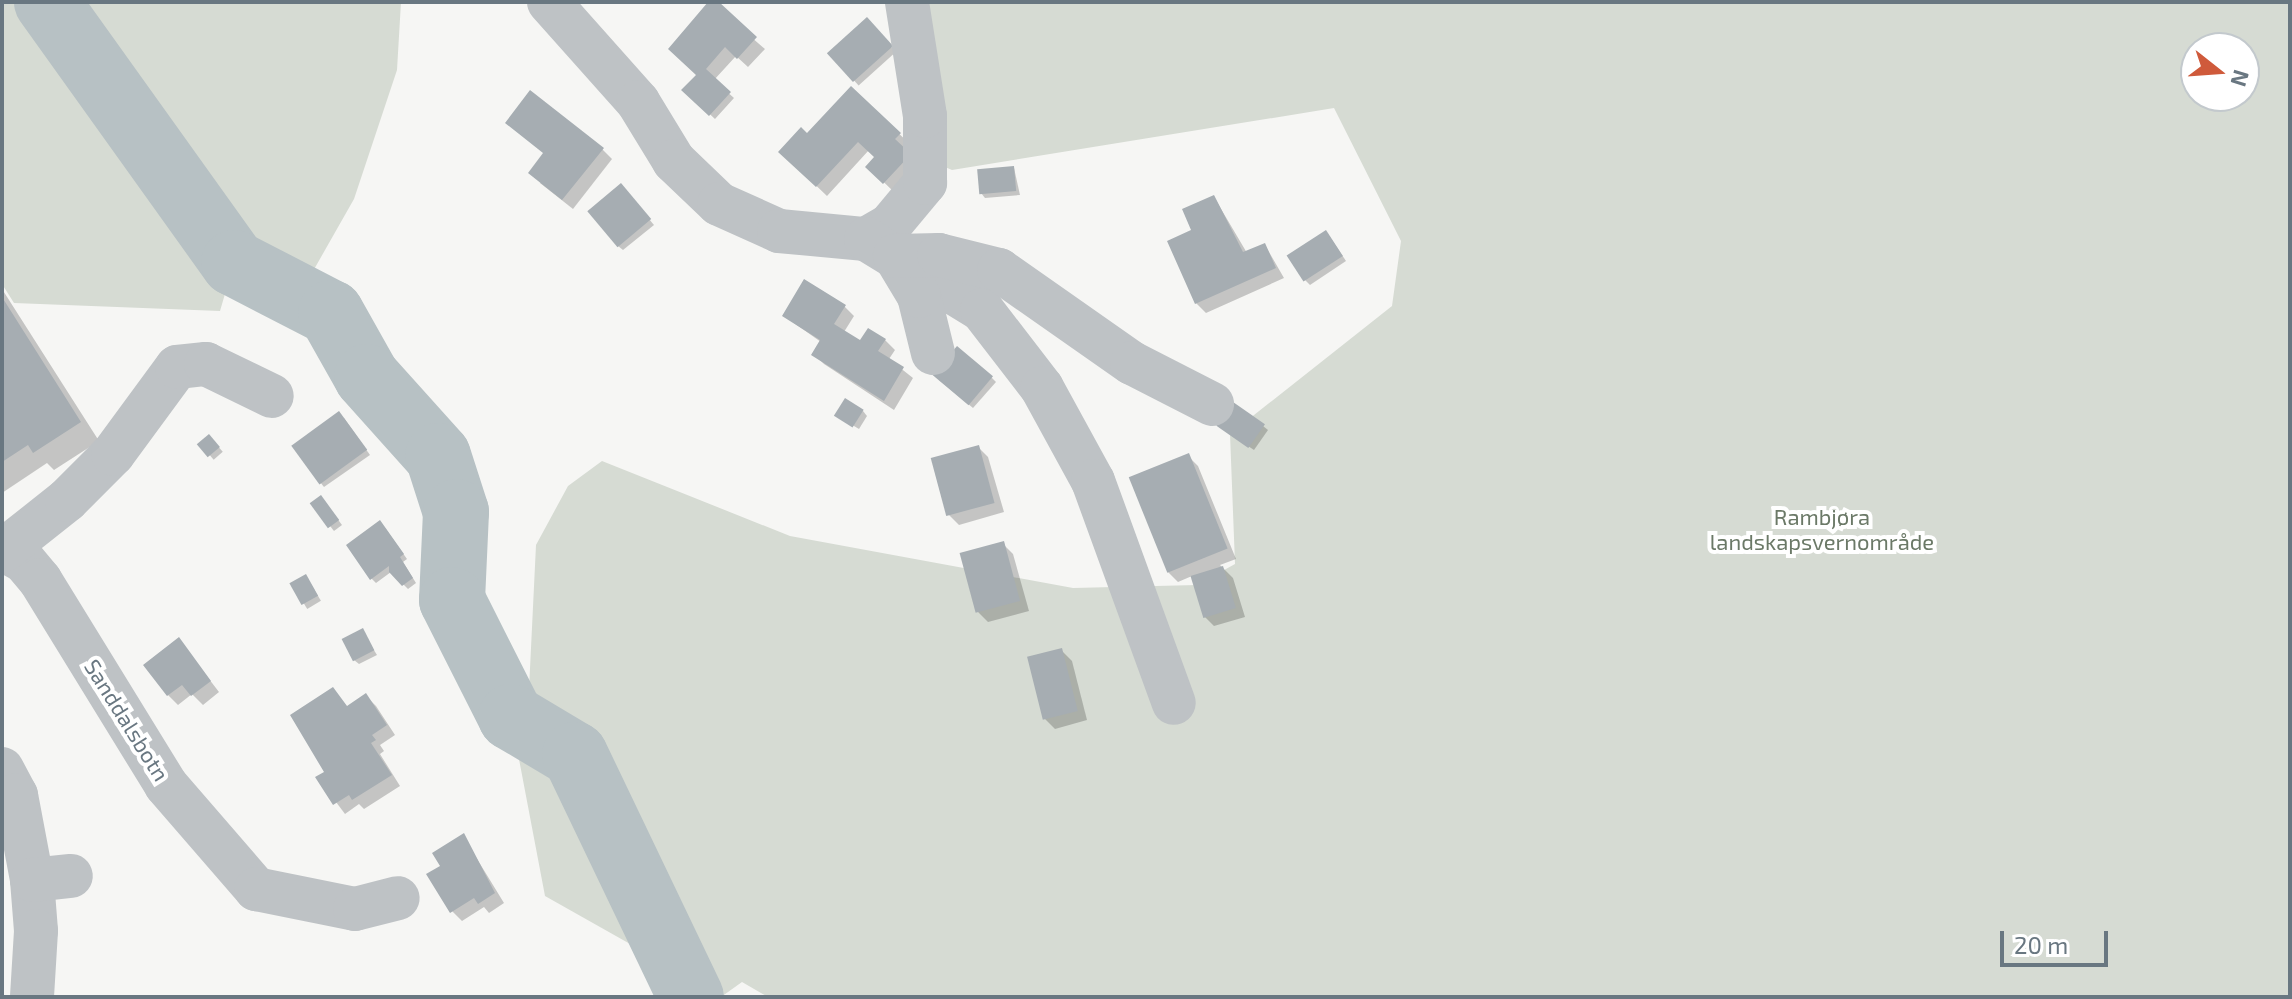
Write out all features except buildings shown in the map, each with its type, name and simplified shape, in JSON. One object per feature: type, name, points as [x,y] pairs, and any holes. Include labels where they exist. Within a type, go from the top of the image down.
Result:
[{"type":"street","points":[[549,2],[638,102],[674,161],[719,204],[779,231],[939,255],[999,270],[1132,363],[1212,404]]},
{"type":"street","points":[[880,248],[890,225],[925,183],[925,116],[907,2]]},
{"type":"street","points":[[880,248],[919,296],[933,353]]},
{"type":"street","points":[[880,248],[982,310],[1042,388],[1093,481],[1174,703]]},
{"type":"street","name":"Sanddalsbotn","points":[[272,396],[206,364],[177,367],[113,454],[67,500],[3,549],[24,561],[40,580],[166,785],[256,889],[355,909],[398,898]]},
{"type":"street","points":[[16,780],[51,878],[36,931],[32,997]]},
{"type":"green space","points":[[2,2],[401,2],[397,70],[354,199],[304,287],[234,263],[220,311],[14,303],[2,284]]},
{"type":"green space","name":"Rambjøra landskapsvernområde","points":[[893,2],[2290,2],[2290,997],[768,997],[742,982],[721,997],[669,997],[678,971],[545,896],[511,717],[529,689],[536,545],[568,486],[602,461],[790,536],[1073,588],[1197,585],[1235,564],[1230,434],[1392,306],[1401,241],[1334,108],[952,170],[915,154]]},
{"type":"waterway","points":[[47,2],[234,263],[331,313],[367,377],[438,456],[456,512],[452,600],[511,717],[575,755],[691,997]]}]
